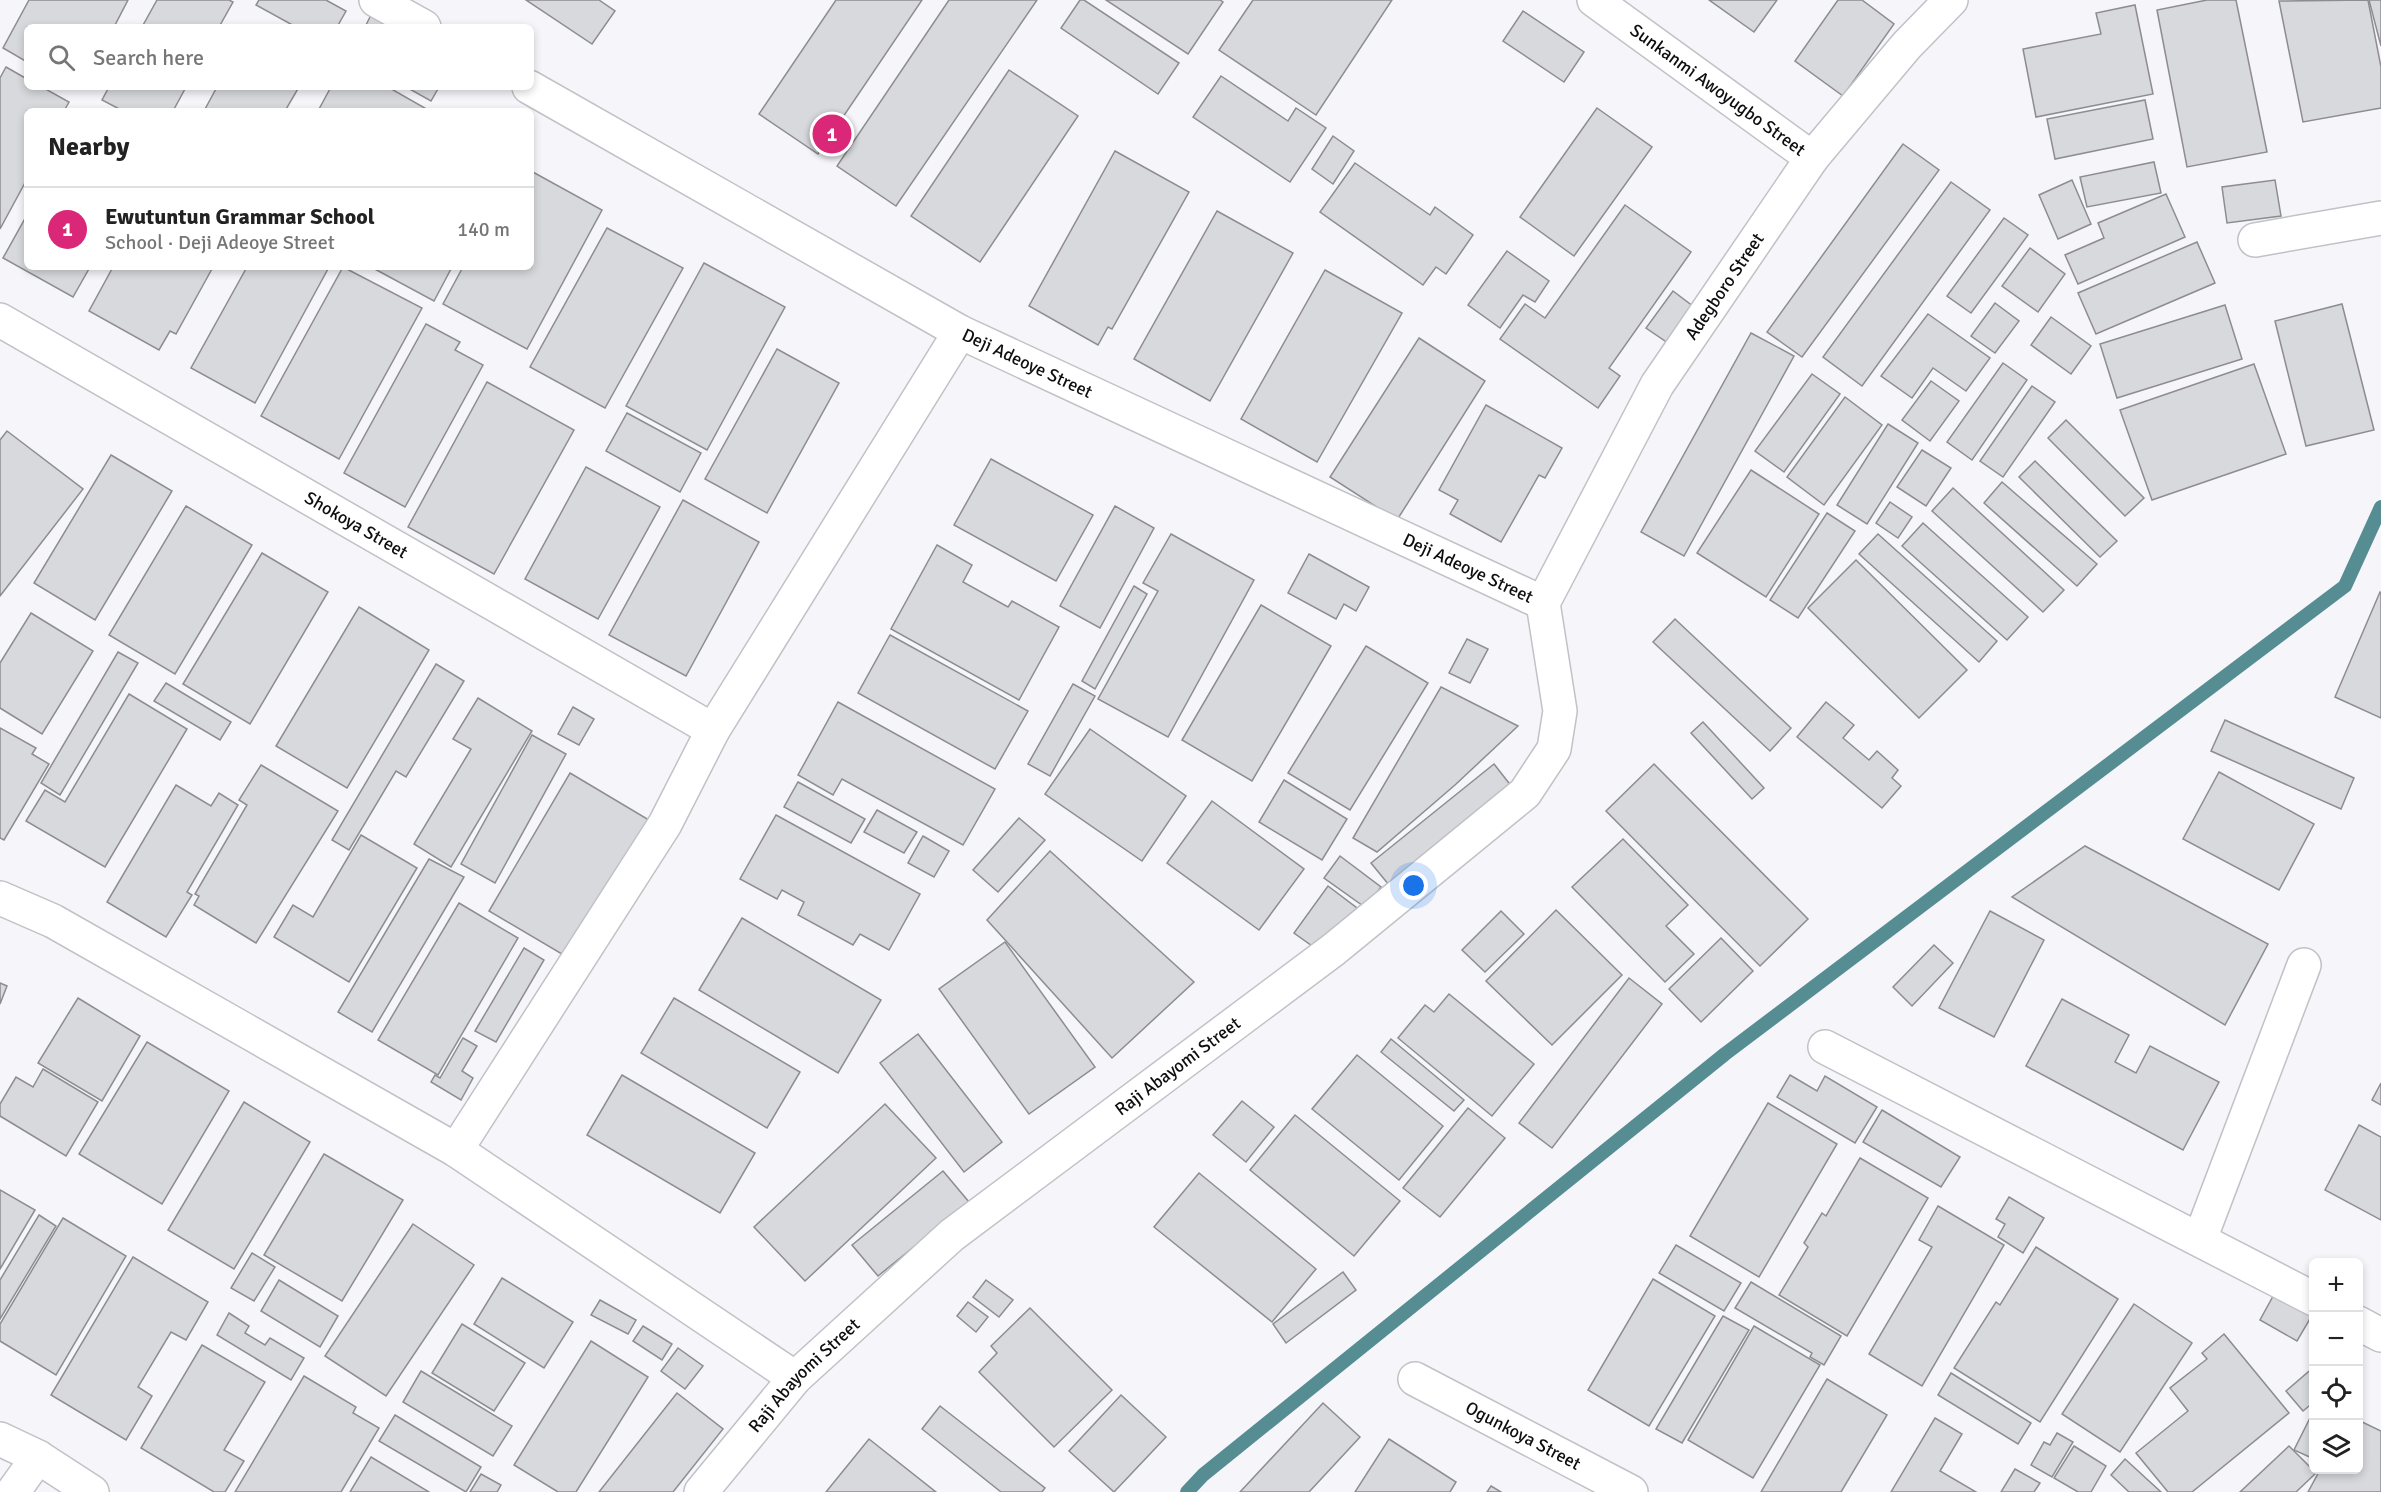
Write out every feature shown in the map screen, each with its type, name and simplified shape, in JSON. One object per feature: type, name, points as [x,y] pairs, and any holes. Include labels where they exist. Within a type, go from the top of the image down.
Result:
[{"type":"street","points":[[376,0],[419,24]]},
{"type":"street","name":"Sunkanmi Awoyugbo Street","points":[[1594,0],[1812,158]]},
{"type":"street","name":"Adegboro Street","points":[[1543,603],[1658,385],[1812,158],[1907,45],[1951,0]]},
{"type":"street","name":"Deji Adeoye Street","points":[[534,90],[960,332],[1543,603]]},
{"type":"street","points":[[2255,240],[2381,218]]},
{"type":"street","name":"Shokoya Street","points":[[0,320],[713,730]]},
{"type":"street","points":[[456,1150],[665,824],[713,730],[960,332]]},
{"type":"street","name":"Raji Abayomi Street","points":[[701,1492],[795,1378],[952,1235],[1333,950],[1525,793],[1554,749],[1560,711],[1543,603]]},
{"type":"street","points":[[0,898],[53,921],[456,1150],[795,1378]]},
{"type":"street","points":[[2200,1239],[2304,965]]},
{"type":"street","points":[[1825,1047],[2309,1297]]},
{"type":"street","points":[[2363,1326],[2381,1335]]},
{"type":"street","name":"Ogunkoya Street","points":[[1414,1379],[1631,1492]]},
{"type":"street","points":[[0,1439],[38,1457],[92,1492]]},
{"type":"street","points":[[13,1492],[38,1457]]},
{"type":"building","points":[[29,0],[128,0],[116,24],[24,24],[24,60],[3,48]]},
{"type":"building","points":[[157,0],[229,0],[233,2],[221,24],[144,24]]},
{"type":"building","points":[[259,0],[326,0],[346,11],[339,24],[291,24],[256,5]]},
{"type":"building","points":[[526,0],[599,0],[615,11],[592,44]]},
{"type":"building","points":[[836,0],[922,0],[818,154],[759,114]]},
{"type":"building","points":[[949,0],[1037,0],[896,206],[837,166]]},
{"type":"building","points":[[1080,0],[1084,0],[1179,63],[1158,94],[1061,28]]},
{"type":"building","points":[[1106,0],[1220,0],[1223,2],[1188,54]]},
{"type":"building","points":[[1253,0],[1392,0],[1316,115],[1219,50]]},
{"type":"building","points":[[1709,0],[1777,0],[1754,32]]},
{"type":"building","points":[[1838,0],[1862,0],[1894,24],[1843,96],[1795,61]]},
{"type":"building","points":[[2207,0],[2236,0],[2267,152],[2187,167],[2157,10]]},
{"type":"building","points":[[2368,0],[2381,67],[2381,108],[2303,122],[2279,1]]},
{"type":"building","points":[[2369,0],[2381,0],[2381,46]]},
{"type":"building","points":[[2135,5],[2153,94],[2036,117],[2023,49],[2101,34],[2096,13]]},
{"type":"building","points":[[1523,11],[1584,52],[1564,82],[1503,41]]},
{"type":"building","points":[[371,15],[388,24],[366,24]]},
{"type":"building","points":[[6,67],[24,77],[24,90],[47,90],[69,102],[66,108],[24,108],[24,185],[0,229],[0,78]]},
{"type":"building","points":[[1009,70],[1078,116],[980,262],[911,216]]},
{"type":"building","points":[[1221,76],[1288,121],[1296,108],[1326,128],[1290,182],[1193,117]]},
{"type":"building","points":[[107,90],[184,90],[175,108],[117,108],[102,100]]},
{"type":"building","points":[[215,90],[297,90],[287,108],[206,108]]},
{"type":"building","points":[[329,90],[393,90],[425,108],[320,108]]},
{"type":"building","points":[[411,90],[437,90],[431,101]]},
{"type":"building","points":[[2145,100],[2153,139],[2055,159],[2047,119]]},
{"type":"building","points":[[1597,108],[1652,147],[1574,256],[1520,217]]},
{"type":"building","points":[[1333,136],[1354,151],[1333,184],[1312,169]]},
{"type":"building","points":[[1903,144],[1939,170],[1802,357],[1767,332]]},
{"type":"building","points":[[1115,151],[1189,192],[1112,329],[1108,327],[1098,345],[1029,306]]},
{"type":"building","points":[[2154,162],[2161,193],[2087,207],[2080,177]]},
{"type":"building","points":[[1355,163],[1430,215],[1435,207],[1473,235],[1446,274],[1436,267],[1423,285],[1320,212]]},
{"type":"building","points":[[534,173],[602,210],[527,349],[443,304],[461,270],[534,270]]},
{"type":"building","points":[[2072,180],[2091,224],[2058,239],[2039,195]]},
{"type":"building","points":[[2275,180],[2281,216],[2227,223],[2222,187]]},
{"type":"building","points":[[1951,182],[1990,210],[1862,386],[1823,357]]},
{"type":"building","points":[[2166,194],[2185,237],[2078,284],[2065,255],[2104,238],[2098,223]]},
{"type":"building","points":[[1625,205],[1691,252],[1609,368],[1620,376],[1598,408],[1500,339],[1525,304],[1545,318]]},
{"type":"building","points":[[1217,211],[1293,253],[1210,401],[1134,359]]},
{"type":"building","points":[[2004,218],[2028,235],[1971,313],[1947,296]]},
{"type":"building","points":[[24,220],[24,270],[3,258]]},
{"type":"building","points":[[607,228],[683,268],[605,408],[530,367]]},
{"type":"building","points":[[2197,242],[2215,283],[2096,334],[2078,293]]},
{"type":"building","points":[[2030,248],[2065,274],[2038,312],[2002,286]]},
{"type":"building","points":[[1507,251],[1549,281],[1535,302],[1523,295],[1500,328],[1468,305]]},
{"type":"building","points":[[704,263],[785,307],[707,450],[626,406]]},
{"type":"building","points":[[25,270],[88,270],[73,297]]},
{"type":"building","points":[[111,270],[211,270],[176,334],[170,331],[159,350],[89,311]]},
{"type":"building","points":[[245,270],[327,270],[255,403],[191,368]]},
{"type":"building","points":[[341,270],[349,270],[422,308],[339,459],[261,416]]},
{"type":"building","points":[[377,270],[450,270],[434,301]]},
{"type":"building","points":[[1325,270],[1402,313],[1317,462],[1241,419]]},
{"type":"building","points":[[1673,291],[1694,307],[1668,343],[1646,328]]},
{"type":"building","points":[[1995,303],[2019,321],[1995,353],[1971,336]]},
{"type":"building","points":[[2342,304],[2374,430],[2306,446],[2275,321]]},
{"type":"building","points":[[2225,305],[2242,359],[2117,398],[2100,344]]},
{"type":"building","points":[[1928,314],[1990,358],[1966,391],[1933,368],[1912,398],[1881,376]]},
{"type":"building","points":[[2051,317],[2091,346],[2071,374],[2031,345]]},
{"type":"building","points":[[426,324],[460,342],[455,350],[483,365],[405,507],[344,473]]},
{"type":"building","points":[[1751,333],[1794,356],[1684,556],[1641,532]]},
{"type":"building","points":[[1419,338],[1485,381],[1397,520],[1330,477]]},
{"type":"building","points":[[777,349],[839,383],[767,513],[705,479]]},
{"type":"building","points":[[2003,363],[2027,380],[1972,460],[1947,442]]},
{"type":"building","points":[[2254,364],[2286,454],[2152,500],[2120,410]]},
{"type":"building","points":[[1812,374],[1840,394],[1784,472],[1755,451]]},
{"type":"building","points":[[1931,381],[1959,401],[1930,441],[1902,420]]},
{"type":"building","points":[[487,382],[574,430],[494,574],[408,527]]},
{"type":"building","points":[[2032,386],[2055,402],[2003,477],[1980,461]]},
{"type":"building","points":[[1845,397],[1882,425],[1824,505],[1787,477]]},
{"type":"building","points":[[1486,405],[1562,448],[1545,478],[1539,475],[1501,542],[1450,514],[1458,500],[1439,490]]},
{"type":"building","points":[[627,413],[701,453],[680,492],[606,451]]},
{"type":"building","points":[[2066,420],[2144,498],[2125,516],[2048,438]]},
{"type":"building","points":[[1888,424],[1918,443],[1867,524],[1837,505]]},
{"type":"building","points":[[7,431],[83,489],[0,596],[0,440]]},
{"type":"building","points":[[1922,450],[1951,468],[1926,506],[1897,487]]},
{"type":"building","points":[[111,455],[172,491],[95,620],[34,583]]},
{"type":"building","points":[[991,459],[1093,515],[1056,581],[954,525]]},
{"type":"building","points":[[2035,461],[2117,541],[2100,557],[2019,477]]},
{"type":"building","points":[[586,467],[660,507],[598,619],[525,579]]},
{"type":"building","points":[[1751,470],[1819,514],[1766,597],[1697,553]]},
{"type":"building","points":[[2002,482],[2097,564],[2077,586],[1984,503]]},
{"type":"building","points":[[1953,488],[2064,590],[2043,612],[1932,511]]},
{"type":"building","points":[[683,500],[759,542],[686,676],[609,635]]},
{"type":"building","points":[[1890,502],[1912,517],[1898,538],[1876,523]]},
{"type":"building","points":[[186,506],[252,545],[175,674],[109,635]]},
{"type":"building","points":[[1115,506],[1154,528],[1100,628],[1060,606]]},
{"type":"building","points":[[1827,513],[1855,531],[1798,618],[1770,600]]},
{"type":"building","points":[[1923,523],[2028,617],[2007,640],[1902,546]]},
{"type":"building","points":[[1171,534],[1254,580],[1168,737],[1098,699],[1158,591],[1143,583]]},
{"type":"building","points":[[1878,534],[1997,641],[1979,662],[1859,554]]},
{"type":"building","points":[[937,545],[972,565],[963,582],[1008,607],[1012,601],[1059,627],[1019,700],[891,629]]},
{"type":"building","points":[[262,553],[328,592],[250,724],[183,684]]},
{"type":"building","points":[[1309,554],[1369,587],[1356,611],[1344,604],[1336,619],[1288,593]]},
{"type":"building","points":[[1856,560],[1967,670],[1919,718],[1808,608]]},
{"type":"building","points":[[1134,586],[1147,594],[1095,689],[1082,681]]},
{"type":"building","points":[[2381,593],[2381,718],[2335,697]]},
{"type":"building","points":[[1261,605],[1331,646],[1252,781],[1182,740]]},
{"type":"building","points":[[359,607],[429,650],[347,788],[276,746]]},
{"type":"building","points":[[31,613],[93,651],[42,734],[0,708],[0,663]]},
{"type":"building","points":[[1675,619],[1791,728],[1770,751],[1653,642]]},
{"type":"building","points":[[890,635],[1028,711],[995,769],[858,693]]},
{"type":"building","points":[[1467,639],[1488,649],[1470,683],[1449,673]]},
{"type":"building","points":[[1366,646],[1428,683],[1350,810],[1288,773]]},
{"type":"building","points":[[118,652],[138,663],[60,795],[41,783]]},
{"type":"building","points":[[436,664],[464,681],[406,777],[396,771],[349,850],[332,840]]},
{"type":"building","points":[[166,683],[231,722],[220,740],[154,701]]},
{"type":"building","points":[[1073,684],[1095,696],[1050,776],[1028,764]]},
{"type":"building","points":[[1441,687],[1518,726],[1455,785],[1377,852],[1353,838]]},
{"type":"building","points":[[129,694],[187,729],[105,867],[26,821],[45,790],[65,802]]},
{"type":"building","points":[[478,698],[532,731],[451,867],[414,844],[471,749],[453,739]]},
{"type":"building","points":[[838,702],[995,789],[963,845],[842,779],[833,795],[798,775]]},
{"type":"building","points":[[1826,702],[1854,725],[1843,738],[1869,760],[1877,751],[1898,770],[1892,778],[1901,786],[1882,808],[1797,737]]},
{"type":"building","points":[[573,707],[594,719],[579,745],[558,734]]},
{"type":"building","points":[[2225,720],[2354,778],[2341,809],[2211,751]]},
{"type":"building","points":[[1703,722],[1764,788],[1752,799],[1691,733]]},
{"type":"building","points":[[0,728],[36,748],[32,754],[49,764],[4,840],[0,838]]},
{"type":"building","points":[[1090,729],[1186,796],[1142,861],[1045,794]]},
{"type":"building","points":[[532,735],[566,754],[495,883],[461,864]]},
{"type":"building","points":[[1494,764],[1512,787],[1389,885],[1371,863]]},
{"type":"building","points":[[1654,764],[1808,919],[1760,966],[1606,811]]},
{"type":"building","points":[[261,765],[338,811],[256,943],[194,905],[199,896],[195,894],[247,805],[239,800]]},
{"type":"building","points":[[2219,772],[2314,824],[2279,890],[2183,839]]},
{"type":"building","points":[[570,773],[659,826],[572,960],[489,911]]},
{"type":"building","points":[[1284,780],[1347,819],[1322,860],[1259,822]]},
{"type":"building","points":[[798,782],[865,819],[851,843],[784,807]]},
{"type":"building","points":[[176,785],[211,806],[219,793],[238,805],[187,892],[192,895],[166,937],[107,902]]},
{"type":"building","points":[[1212,801],[1304,869],[1259,930],[1167,863]]},
{"type":"building","points":[[877,810],[917,832],[904,853],[864,832]]},
{"type":"building","points":[[776,815],[920,894],[889,950],[860,934],[853,945],[798,915],[804,902],[782,890],[777,899],[740,879]]},
{"type":"building","points":[[1019,818],[1045,840],[998,892],[973,870]]},
{"type":"building","points":[[361,835],[417,868],[349,982],[274,937],[293,905],[313,917]]},
{"type":"building","points":[[923,836],[949,851],[934,877],[908,863]]},
{"type":"building","points":[[1623,839],[1688,905],[1666,926],[1694,954],[1665,982],[1572,887]]},
{"type":"building","points":[[2085,846],[2268,944],[2225,1025],[2012,897]]},
{"type":"building","points":[[1050,851],[1194,982],[1112,1058],[987,920]]},
{"type":"building","points":[[1340,856],[1381,887],[1366,908],[1324,878]]},
{"type":"building","points":[[429,859],[464,877],[372,1032],[338,1012]]},
{"type":"building","points":[[1328,886],[1357,908],[1322,953],[1294,933]]},
{"type":"building","points":[[459,903],[518,938],[438,1075],[378,1040]]},
{"type":"building","points":[[1556,910],[1622,975],[1552,1045],[1486,981]]},
{"type":"building","points":[[1501,911],[1524,934],[1485,972],[1462,950]]},
{"type":"building","points":[[1990,911],[2044,940],[1994,1037],[1939,1008]]},
{"type":"building","points":[[742,918],[881,1000],[838,1073],[699,990]]},
{"type":"building","points":[[1721,938],[1753,971],[1701,1022],[1669,989]]},
{"type":"building","points":[[1005,942],[1095,1067],[1029,1114],[939,989]]},
{"type":"building","points":[[1934,945],[1953,963],[1912,1006],[1893,987]]},
{"type":"building","points":[[524,948],[544,960],[496,1042],[475,1031]]},
{"type":"building","points":[[1629,978],[1662,1004],[1552,1148],[1519,1123]]},
{"type":"building","points":[[0,983],[7,986],[0,1004]]},
{"type":"building","points":[[1449,994],[1534,1064],[1492,1116],[1398,1038],[1425,1005],[1434,1012]]},
{"type":"building","points":[[78,998],[140,1036],[102,1101],[38,1063]]},
{"type":"building","points":[[674,998],[800,1072],[767,1128],[641,1053]]},
{"type":"building","points":[[2062,999],[2129,1035],[2115,1062],[2136,1073],[2150,1046],[2219,1082],[2183,1150],[2026,1066]]},
{"type":"building","points":[[918,1034],[1002,1142],[964,1172],[880,1063]]},
{"type":"building","points":[[463,1038],[477,1046],[462,1071],[473,1078],[461,1100],[431,1082],[435,1075],[440,1078]]},
{"type":"building","points":[[1391,1039],[1464,1100],[1454,1111],[1381,1052]]},
{"type":"building","points":[[147,1042],[229,1091],[162,1204],[79,1154]]},
{"type":"building","points":[[1357,1055],[1443,1126],[1399,1180],[1312,1109]]},
{"type":"building","points":[[43,1069],[98,1102],[66,1156],[0,1116],[0,1104],[16,1077],[33,1087]]},
{"type":"building","points":[[622,1075],[755,1153],[720,1213],[587,1135]]},
{"type":"building","points":[[1790,1075],[1817,1091],[1825,1076],[1877,1107],[1855,1143],[1777,1097]]},
{"type":"building","points":[[2381,1083],[2381,1105],[2372,1100]]},
{"type":"building","points":[[1242,1101],[1274,1127],[1246,1162],[1213,1135]]},
{"type":"building","points":[[244,1102],[310,1142],[234,1269],[168,1230]]},
{"type":"building","points":[[1768,1103],[1837,1144],[1759,1277],[1690,1236]]},
{"type":"building","points":[[885,1104],[936,1158],[805,1281],[754,1227]]},
{"type":"building","points":[[1468,1108],[1505,1138],[1440,1217],[1403,1188]]},
{"type":"building","points":[[1882,1110],[1960,1157],[1941,1187],[1863,1142]]},
{"type":"building","points":[[1295,1115],[1400,1201],[1354,1256],[1250,1170]]},
{"type":"building","points":[[2359,1125],[2381,1137],[2381,1220],[2325,1190]]},
{"type":"building","points":[[324,1154],[403,1200],[342,1301],[264,1255]]},
{"type":"building","points":[[1860,1158],[1928,1198],[1847,1336],[1779,1295],[1808,1247],[1804,1243],[1822,1213],[1826,1216]]},
{"type":"building","points":[[943,1171],[969,1202],[878,1276],[852,1245]]},
{"type":"building","points":[[1199,1173],[1316,1269],[1272,1322],[1154,1227]]},
{"type":"building","points":[[0,1190],[35,1210],[0,1269]]},
{"type":"building","points":[[2009,1197],[2044,1218],[2023,1253],[1998,1237],[2005,1224],[1996,1219]]},
{"type":"building","points":[[1938,1206],[2004,1245],[1922,1386],[1869,1354],[1932,1247],[1919,1240]]},
{"type":"building","points":[[39,1215],[56,1226],[0,1319],[0,1280]]},
{"type":"building","points":[[63,1218],[126,1256],[56,1375],[0,1341],[0,1324]]},
{"type":"building","points":[[413,1224],[474,1265],[386,1396],[325,1356]]},
{"type":"building","points":[[1676,1245],[1741,1283],[1724,1311],[1659,1273]]},
{"type":"building","points":[[2036,1247],[2118,1299],[2040,1422],[1954,1368],[1996,1302],[2000,1305]]},
{"type":"building","points":[[252,1253],[275,1267],[254,1301],[231,1288]]},
{"type":"building","points":[[133,1257],[208,1302],[186,1340],[171,1332],[138,1387],[152,1396],[126,1440],[51,1395]]},
{"type":"building","points":[[1343,1272],[1356,1290],[1286,1343],[1273,1324]]},
{"type":"building","points":[[502,1278],[573,1322],[544,1368],[474,1324]]},
{"type":"building","points":[[1653,1279],[1715,1316],[1649,1426],[1588,1390]]},
{"type":"building","points":[[279,1280],[338,1316],[320,1347],[261,1311]]},
{"type":"building","points":[[986,1280],[1013,1300],[999,1317],[973,1297]]},
{"type":"building","points":[[1751,1282],[1841,1336],[1824,1365],[1810,1357],[1812,1353],[1735,1308]]},
{"type":"building","points":[[2277,1289],[2309,1309],[2309,1321],[2297,1341],[2260,1320]]},
{"type":"building","points":[[600,1300],[636,1320],[628,1334],[591,1315]]},
{"type":"building","points":[[968,1302],[988,1317],[976,1332],[957,1316]]},
{"type":"building","points":[[2134,1304],[2192,1343],[2120,1452],[2062,1414]]},
{"type":"building","points":[[1030,1308],[1112,1390],[1054,1447],[979,1372],[997,1353],[991,1346]]},
{"type":"building","points":[[229,1313],[249,1326],[245,1333],[265,1345],[270,1338],[304,1358],[291,1380],[217,1335]]},
{"type":"building","points":[[1723,1316],[1749,1330],[1682,1443],[1656,1429]]},
{"type":"building","points":[[462,1324],[525,1363],[494,1411],[432,1373]]},
{"type":"building","points":[[643,1326],[672,1344],[662,1360],[633,1341]]},
{"type":"building","points":[[1754,1326],[1820,1365],[1753,1478],[1688,1440]]},
{"type":"building","points":[[2224,1334],[2289,1413],[2192,1492],[2168,1492],[2136,1453],[2188,1411],[2170,1388],[2207,1359],[2202,1353]]},
{"type":"building","points":[[591,1341],[648,1377],[576,1492],[558,1492],[514,1465]]},
{"type":"building","points":[[202,1345],[265,1382],[224,1450],[244,1461],[225,1492],[214,1492],[141,1448]]},
{"type":"building","points":[[678,1348],[703,1366],[685,1389],[661,1371]]},
{"type":"building","points":[[421,1371],[512,1426],[493,1456],[403,1402]]},
{"type":"building","points":[[2309,1371],[2309,1406],[2303,1411],[2286,1391]]},
{"type":"building","points":[[1951,1373],[2031,1423],[2018,1444],[1938,1395]]},
{"type":"building","points":[[304,1376],[356,1407],[353,1413],[379,1428],[341,1492],[235,1492]]},
{"type":"building","points":[[1827,1379],[1887,1415],[1841,1492],[1761,1492]]},
{"type":"building","points":[[677,1393],[723,1429],[673,1492],[599,1492]]},
{"type":"building","points":[[1121,1395],[1166,1437],[1114,1492],[1069,1451]]},
{"type":"building","points":[[1323,1403],[1360,1437],[1309,1492],[1240,1492]]},
{"type":"building","points":[[940,1406],[1045,1488],[1042,1492],[1001,1492],[922,1429]]},
{"type":"building","points":[[395,1415],[481,1467],[466,1492],[379,1441]]},
{"type":"building","points":[[1935,1418],[1962,1434],[1940,1471],[1976,1492],[1891,1492]]},
{"type":"building","points":[[2309,1420],[2309,1457],[2294,1450]]},
{"type":"building","points":[[2363,1422],[2381,1431],[2381,1492],[2308,1492],[2318,1474],[2363,1474]]},
{"type":"building","points":[[2057,1433],[2073,1442],[2052,1477],[2031,1465],[2044,1442],[2050,1445]]},
{"type":"building","points":[[869,1439],[936,1492],[826,1492]]},
{"type":"building","points":[[1389,1439],[1456,1482],[1450,1492],[1355,1492]]},
{"type":"building","points":[[2074,1446],[2106,1466],[2091,1492],[2078,1492],[2054,1478]]},
{"type":"building","points":[[2289,1446],[2309,1466],[2309,1474],[2315,1474],[2296,1492],[2240,1492]]},
{"type":"building","points":[[371,1457],[429,1492],[350,1492]]},
{"type":"building","points":[[2125,1459],[2161,1492],[2129,1492],[2111,1475]]},
{"type":"building","points":[[2015,1469],[2040,1483],[2034,1492],[2001,1492]]},
{"type":"building","points":[[481,1474],[501,1485],[497,1492],[470,1492]]},
{"type":"building","points":[[1491,1486],[1501,1492],[1487,1492]]},
{"type":"waterway","points":[[1187,1492],[1203,1475],[1725,1054],[2345,586],[2381,507]]},
{"type":"place","name":"Ewutuntun Grammar School","points":[[832,134]]}]
